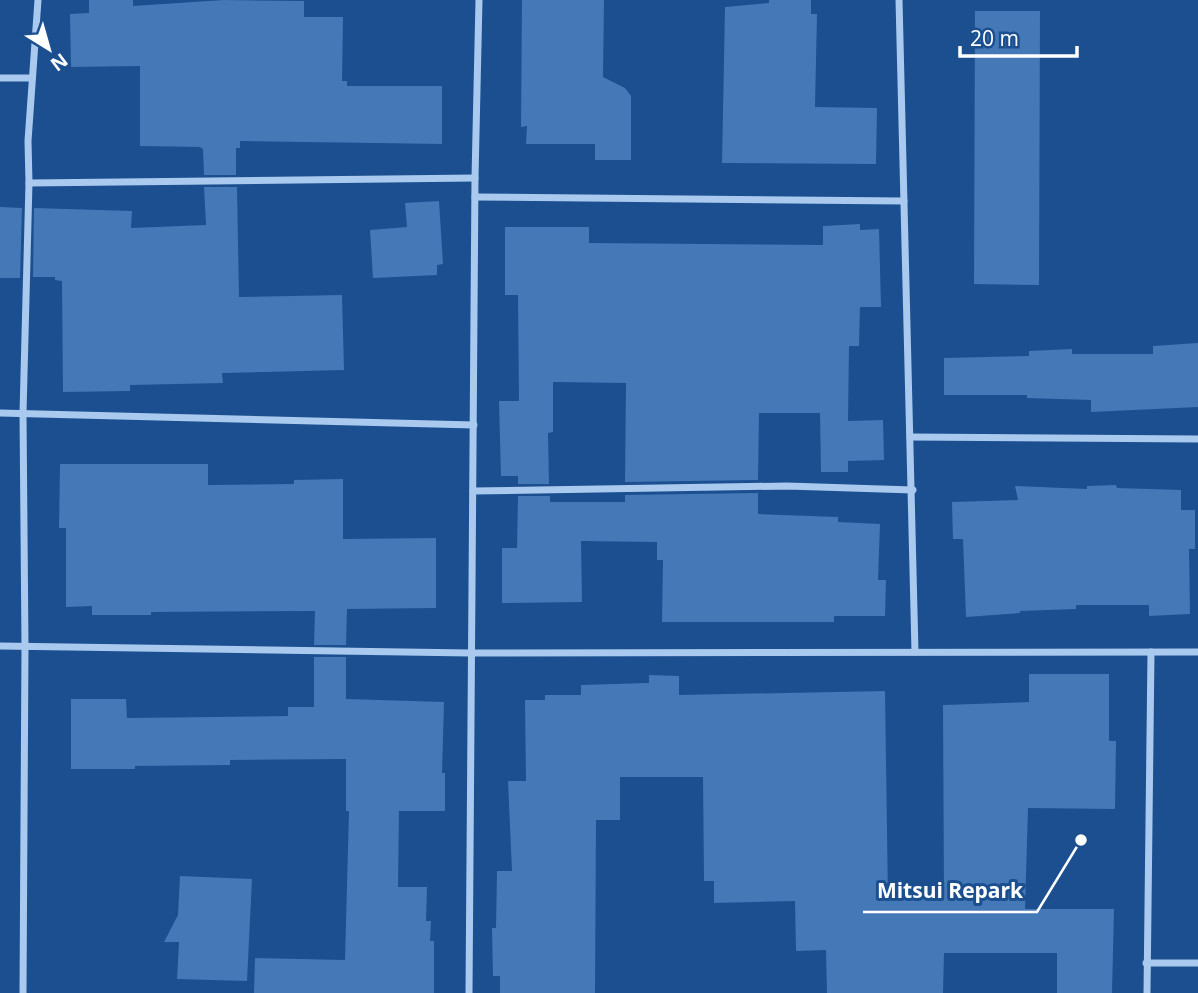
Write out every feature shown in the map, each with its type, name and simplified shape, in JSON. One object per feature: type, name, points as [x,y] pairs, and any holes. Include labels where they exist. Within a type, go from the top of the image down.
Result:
[{"type":"street","points":[[23,993],[23,413],[29,183],[27,141],[38,0]]},
{"type":"street","points":[[469,993],[470,653],[479,0]]},
{"type":"street","points":[[899,0],[915,652]]},
{"type":"street","points":[[0,78],[32,78]]},
{"type":"street","points":[[29,183],[475,178]]},
{"type":"street","points":[[475,197],[904,201]]},
{"type":"street","points":[[0,413],[474,425]]},
{"type":"street","points":[[911,437],[1198,439]]},
{"type":"street","points":[[473,491],[787,486],[913,490]]},
{"type":"street","points":[[0,646],[470,653],[1198,652]]},
{"type":"street","points":[[1147,993],[1151,652]]},
{"type":"street","points":[[1146,963],[1198,963]]},
{"type":"building","points":[[89,0],[133,0],[133,6],[224,0],[304,1],[304,17],[343,17],[342,81],[347,81],[347,86],[442,86],[442,144],[240,141],[240,148],[236,148],[236,175],[204,175],[203,149],[200,147],[140,146],[140,66],[71,67],[70,14],[89,13]]},
{"type":"building","points":[[522,0],[604,0],[603,77],[625,88],[631,96],[631,160],[595,160],[595,144],[526,144],[527,126],[521,127]]},
{"type":"building","points":[[769,0],[811,0],[811,14],[817,14],[815,107],[877,108],[876,164],[722,163],[725,7],[769,3]]},
{"type":"building","points":[[975,11],[1040,11],[1039,285],[974,284]]},
{"type":"building","points":[[204,187],[237,187],[239,297],[342,295],[344,370],[222,373],[223,383],[130,385],[130,391],[63,392],[62,281],[55,280],[55,277],[33,277],[34,208],[132,211],[131,228],[206,225]]},
{"type":"building","points":[[439,201],[443,264],[437,265],[437,275],[373,278],[370,230],[407,227],[405,203]]},
{"type":"building","points":[[0,207],[22,208],[20,278],[0,278]]},
{"type":"building","points":[[860,224],[860,230],[879,229],[881,307],[860,307],[859,346],[849,346],[848,421],[883,420],[884,460],[848,461],[848,472],[821,472],[820,413],[759,413],[758,480],[625,482],[626,383],[553,382],[553,432],[548,433],[549,484],[518,484],[518,476],[501,476],[499,401],[519,401],[518,295],[505,295],[505,227],[589,227],[589,243],[823,245],[823,226]]},
{"type":"building","points":[[1198,343],[1198,407],[1091,412],[1091,400],[1027,398],[1027,395],[944,395],[944,358],[1029,356],[1029,351],[1072,349],[1072,354],[1153,354],[1153,346]]},
{"type":"building","points":[[60,464],[208,464],[208,485],[294,484],[294,480],[343,479],[343,539],[436,538],[436,608],[347,609],[346,645],[314,645],[315,611],[92,615],[92,606],[66,607],[66,528],[59,528]]},
{"type":"building","points":[[1116,485],[1117,488],[1181,490],[1181,510],[1195,510],[1195,549],[1189,549],[1190,614],[1149,616],[1149,605],[1076,605],[1076,609],[966,617],[963,539],[953,539],[952,502],[1018,500],[1015,486],[1087,489],[1087,486]]},
{"type":"building","points":[[758,493],[758,514],[838,517],[838,522],[880,524],[878,580],[886,580],[885,616],[834,616],[834,622],[662,622],[663,560],[657,560],[657,542],[581,541],[582,602],[502,603],[502,548],[517,548],[518,496],[550,496],[550,502],[625,502],[625,495]]},
{"type":"building","points":[[314,657],[346,657],[346,699],[444,702],[442,773],[445,773],[445,811],[399,811],[398,887],[427,887],[426,921],[431,921],[430,941],[434,941],[434,993],[254,993],[255,958],[345,960],[349,811],[346,811],[346,759],[230,760],[230,765],[71,769],[71,699],[126,699],[127,718],[288,716],[288,707],[314,707]]},
{"type":"building","points":[[1029,674],[1109,674],[1109,741],[1116,741],[1115,809],[1028,808],[1025,909],[1114,909],[1112,993],[1057,993],[1057,953],[944,953],[943,993],[827,993],[826,950],[796,951],[795,901],[714,903],[714,881],[704,881],[703,777],[620,777],[620,820],[596,820],[595,993],[500,993],[500,976],[493,976],[492,928],[496,928],[497,871],[512,871],[508,781],[526,781],[525,700],[545,700],[545,695],[581,695],[581,685],[649,683],[649,675],[679,676],[679,695],[885,691],[888,899],[944,898],[943,705],[1029,702]]},
{"type":"building","points":[[180,876],[252,879],[247,981],[177,979],[179,942],[164,942],[178,915]]},
{"type":"place","name":"Mitsui Repark","points":[[1081,840]]}]
